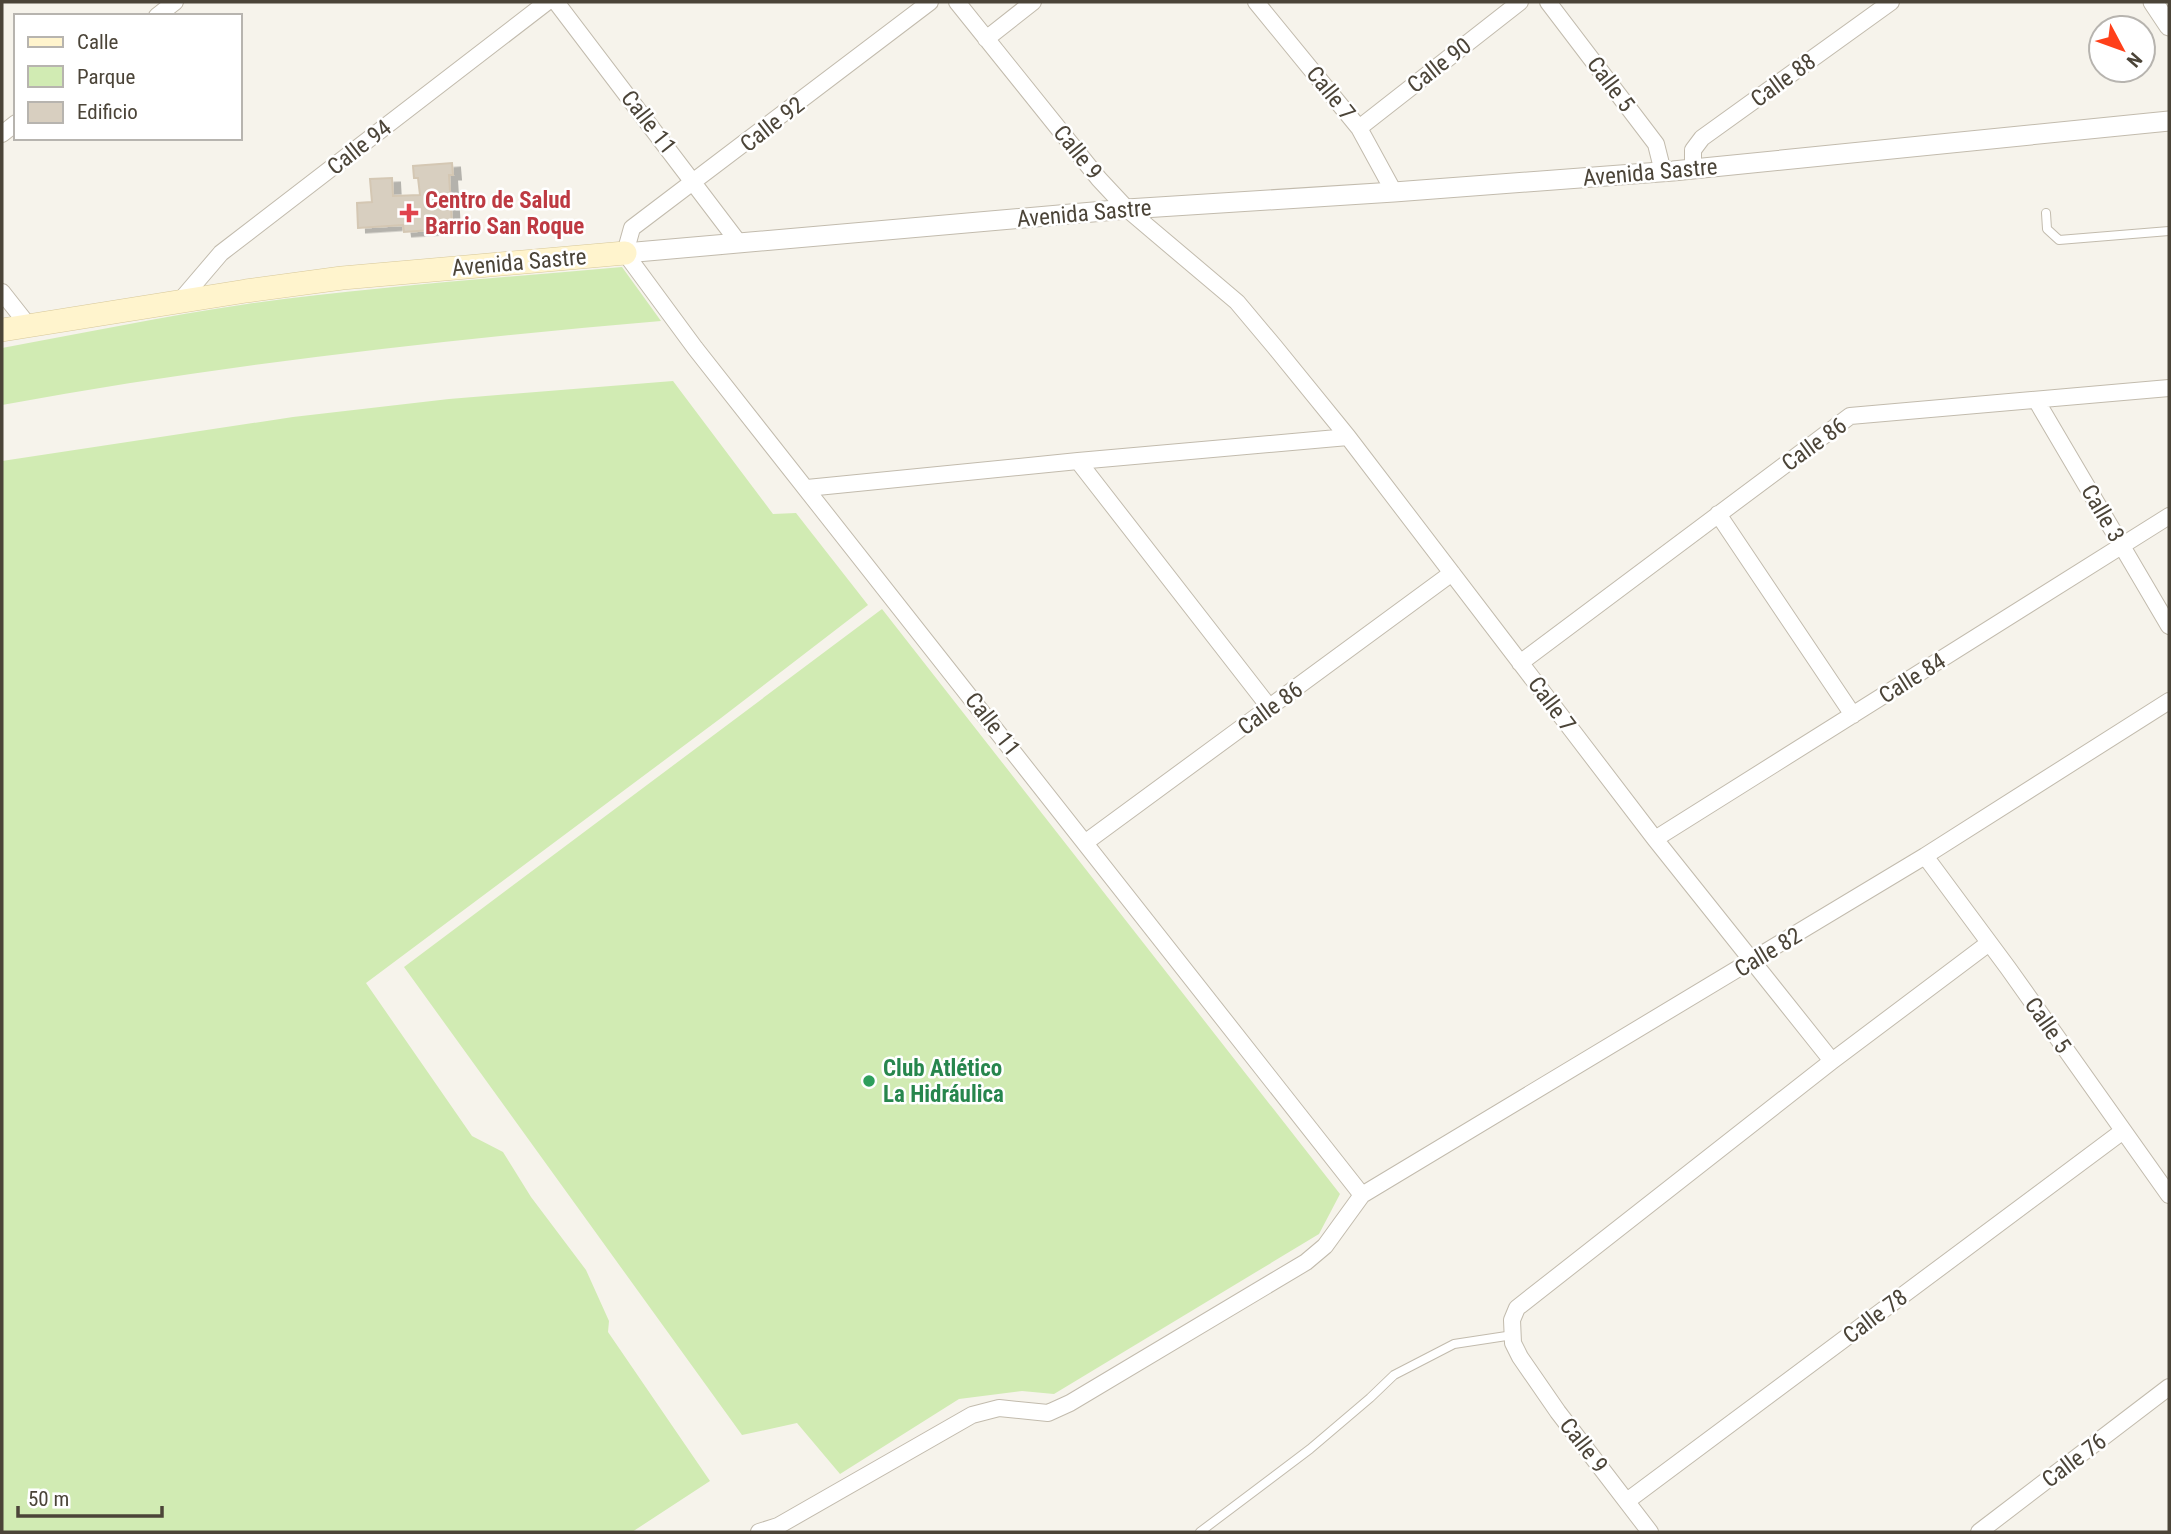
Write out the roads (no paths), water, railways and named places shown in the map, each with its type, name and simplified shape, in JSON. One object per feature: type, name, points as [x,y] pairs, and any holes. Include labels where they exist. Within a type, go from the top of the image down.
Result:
[{"type":"main road","name":"Avenida Sastre","points":[[2,330],[342,278],[625,253]]},
{"type":"street","points":[[160,14],[175,2]]},
{"type":"street","name":"Calle 94","points":[[180,301],[221,253],[547,2]]},
{"type":"street","name":"Calle 11","points":[[556,2],[739,243]]},
{"type":"street","name":"Calle 92","points":[[625,253],[632,228],[695,183],[930,2]]},
{"type":"street","name":"Calle 9","points":[[957,2],[1099,179],[1127,209],[1237,302],[1274,346]]},
{"type":"street","points":[[986,39],[1033,2]]},
{"type":"street","name":"Calle 7","points":[[1256,2],[1359,128],[1394,192]]},
{"type":"street","name":"Calle 90","points":[[1359,128],[1520,2]]},
{"type":"street","name":"Calle 5","points":[[1548,2],[1656,144],[1663,172]]},
{"type":"street","name":"Calle 88","points":[[1693,169],[1693,150],[1702,138],[1891,2]]},
{"type":"street","points":[[2153,2],[2169,26]]},
{"type":"street","name":"Avenida Sastre","points":[[625,253],[1127,209],[1663,172],[2169,121]]},
{"type":"street","name":"Calle 11","points":[[625,253],[695,348],[1362,1195]]},
{"type":"street","points":[[2,292],[28,325]]},
{"type":"street","name":"Calle 7","points":[[1274,346],[1348,437],[1655,839],[1832,1061]]},
{"type":"street","name":"Calle 86","points":[[1520,663],[1850,416],[2169,388]]},
{"type":"street","name":"Calle 3","points":[[2036,400],[2169,626]]},
{"type":"street","points":[[807,488],[1348,437]]},
{"type":"street","points":[[1078,461],[1270,708]]},
{"type":"street","points":[[1718,514],[1853,715]]},
{"type":"street","name":"Calle 84","points":[[1655,839],[2169,516]]},
{"type":"street","name":"Calle 86","points":[[1086,842],[1452,573]]},
{"type":"street","name":"Calle 82","points":[[1362,1195],[1752,962],[2169,701]]},
{"type":"street","name":"Calle 5","points":[[1925,856],[2169,1195]]},
{"type":"street","points":[[1513,1335],[1512,1320],[1517,1308],[1832,1061],[1989,943]]},
{"type":"street","name":"Calle 78","points":[[1627,1501],[2123,1131]]},
{"type":"street","points":[[759,1532],[778,1526],[972,1415],[999,1408],[1048,1413],[1070,1403],[1306,1262],[1325,1246],[1362,1195]]},
{"type":"street","name":"Calle 9","points":[[1513,1335],[1513,1343],[1520,1357],[1558,1412],[1650,1532]]},
{"type":"street","name":"Calle 76","points":[[1979,1532],[2169,1387]]},
{"type":"lane","points":[[2046,213],[2047,229],[2059,240],[2169,231]]},
{"type":"lane","points":[[1200,1532],[1310,1450],[1394,1375],[1454,1344],[1513,1335]]},
{"type":"place","name":"Centro de Salud Barrio San Roque","points":[[409,213]]},
{"type":"place","name":"Club Atlético La Hidráulica","points":[[869,1081]]}]
